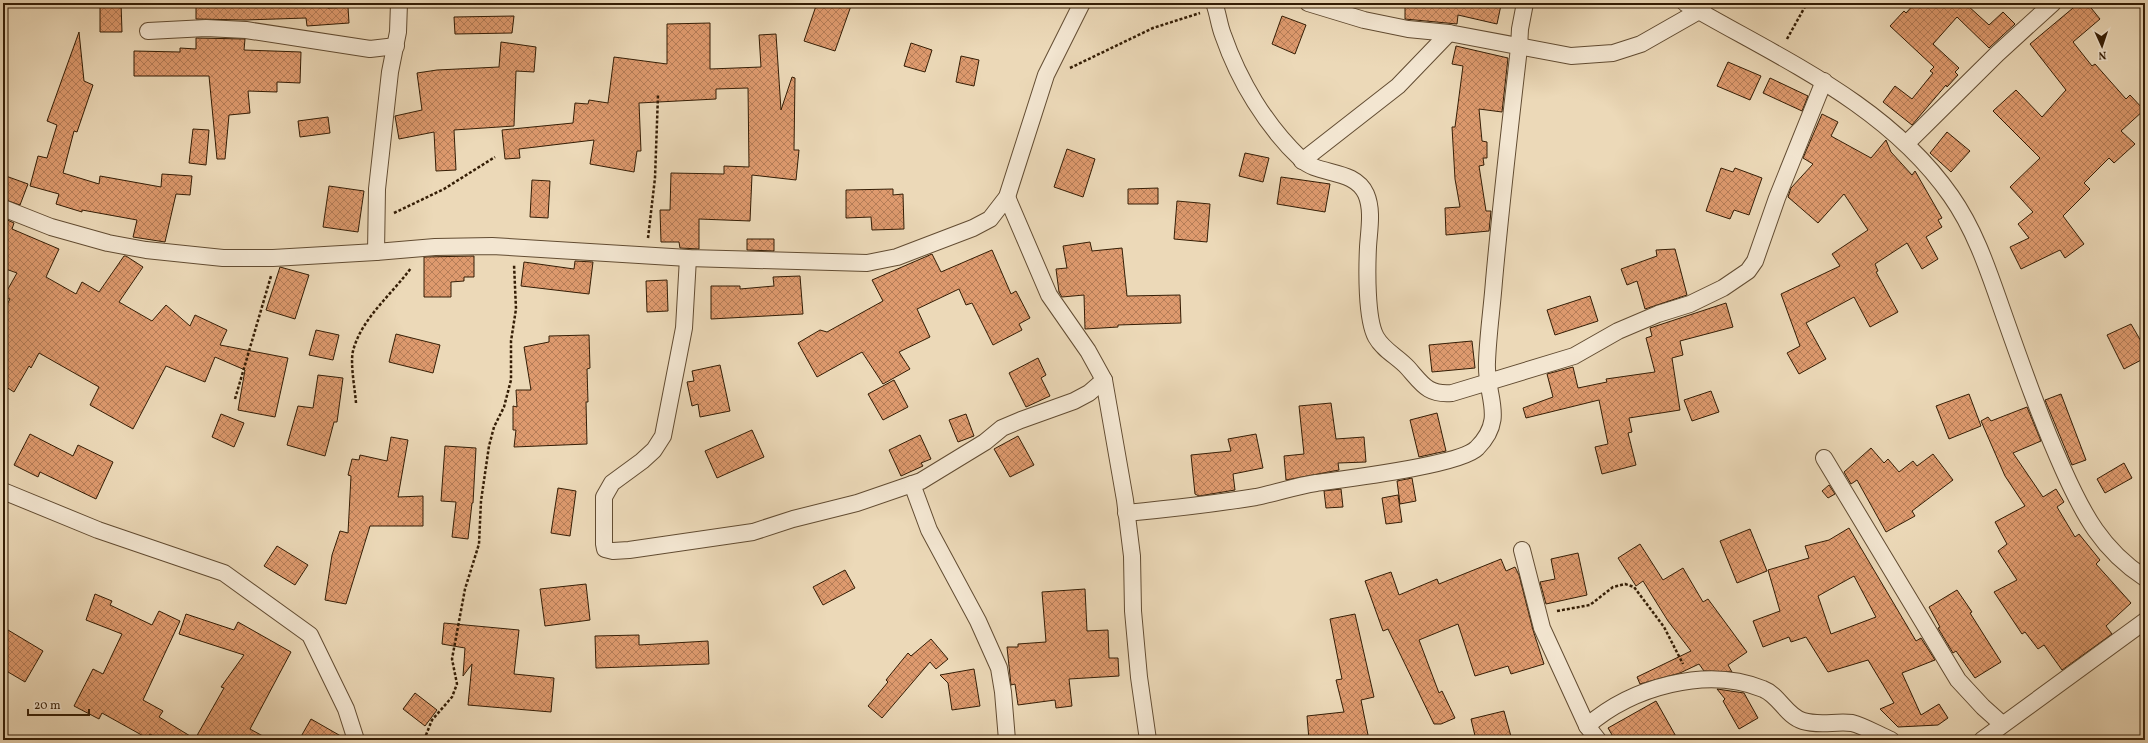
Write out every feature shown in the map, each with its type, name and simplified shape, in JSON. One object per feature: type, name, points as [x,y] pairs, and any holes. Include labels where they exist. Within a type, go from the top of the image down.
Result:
[{"type":"street","points":[[376,252],[377,189],[390,72],[396,46],[399,3]]},
{"type":"street","points":[[3,208],[51,227],[108,243],[146,250],[223,258],[273,258],[424,248],[513,246],[688,258],[867,263],[897,257],[974,228],[990,220],[1008,197],[1046,75],[1082,3]]},
{"type":"street","points":[[1308,3],[1364,20],[1408,29],[1449,33],[1520,48],[1571,56],[1613,53],[1642,44],[1697,6],[1777,55],[1824,81],[1907,143],[1950,194],[1967,222],[1983,257],[2043,425],[2078,503],[2108,548],[2127,566],[2145,578]]},
{"type":"street","points":[[1126,513],[1258,496],[1313,484],[1454,459],[1476,450],[1489,433],[1493,422],[1494,409],[1486,367],[1488,324],[1494,285],[1503,177],[1520,48],[1520,29],[1525,3]]},
{"type":"street","points":[[1907,143],[1997,54],[2053,3]]},
{"type":"street","points":[[1214,5],[1225,41],[1258,108],[1302,161],[1354,180],[1366,194],[1370,216],[1368,280],[1371,324],[1381,345],[1403,362],[1429,390],[1439,394],[1452,393],[1574,356],[1618,331],[1658,314],[1690,304],[1723,288],[1748,271],[1755,261],[1824,81]]},
{"type":"street","points":[[148,31],[206,28],[246,30],[370,49],[396,46]]},
{"type":"street","points":[[1302,161],[1398,86],[1449,33]]},
{"type":"street","points":[[1008,197],[1049,295],[1088,351],[1104,380],[1132,556],[1133,611],[1139,677],[1148,740]]},
{"type":"street","points":[[688,258],[684,328],[663,436],[654,450],[642,461],[612,483],[604,497],[606,549],[613,552],[636,550],[753,532],[793,519],[857,503],[921,481],[1002,428],[1074,401],[1089,393],[1104,380]]},
{"type":"street","points":[[1824,458],[1958,680],[1983,707],[2002,724]]},
{"type":"street","points":[[912,484],[929,530],[978,621],[999,668],[1004,692],[1007,740]]},
{"type":"street","points":[[3,491],[98,530],[224,573],[310,636],[346,709],[356,740]]},
{"type":"street","points":[[1522,550],[1542,628],[1587,726],[1598,740]]},
{"type":"street","points":[[1982,740],[2145,621]]},
{"type":"street","points":[[1587,726],[1598,716],[1640,693],[1691,681],[1720,679],[1744,682],[1770,692],[1788,711],[1802,721],[1852,723],[1891,740]]},
{"type":"path","points":[[1777,55],[1807,3]]},
{"type":"path","points":[[1046,75],[1075,66],[1153,28],[1214,5]]},
{"type":"path","points":[[647,255],[650,209],[655,178],[658,95]]},
{"type":"path","points":[[377,221],[444,189],[495,157]]},
{"type":"path","points":[[424,740],[432,720],[452,697],[457,684],[452,659],[464,589],[479,544],[481,501],[489,446],[494,427],[504,407],[511,380],[511,341],[516,309],[513,246]]},
{"type":"path","points":[[356,403],[353,352],[357,341],[363,328],[396,288],[424,248]]},
{"type":"path","points":[[235,398],[271,274],[273,258]]},
{"type":"path","points":[[1537,608],[1560,611],[1590,605],[1613,587],[1625,584],[1634,587],[1664,627],[1691,681]]},
{"type":"building","points":[[100,3],[121,3],[122,32],[100,32]]},
{"type":"building","points":[[196,3],[328,3],[328,8],[348,7],[349,23],[307,26],[306,18],[245,20],[196,19]]},
{"type":"building","points":[[817,3],[852,3],[835,51],[804,41]]},
{"type":"building","points":[[1405,3],[1492,3],[1501,5],[1497,24],[1458,15],[1457,24],[1405,19]]},
{"type":"building","points":[[1915,3],[1969,3],[1967,5],[1989,25],[2003,12],[2015,24],[1989,48],[1957,17],[1933,44],[1959,68],[1955,72],[1958,75],[1947,87],[1946,85],[1912,125],[1883,102],[1895,86],[1912,99],[1933,73],[1930,71],[1934,67],[1890,26],[1904,11],[1906,13]]},
{"type":"building","points":[[2079,3],[2087,3],[2100,19],[2073,42],[2092,66],[2095,64],[2126,99],[2130,95],[2144,110],[2121,131],[2135,144],[2114,163],[2109,158],[2084,183],[2090,189],[2063,216],[2084,244],[2065,258],[2060,250],[2021,269],[2010,247],[2029,238],[2018,224],[2033,212],[2010,187],[2040,158],[1993,111],[2016,90],[2042,117],[2066,90],[2030,44]]},
{"type":"building","points":[[514,16],[512,33],[455,34],[454,17]]},
{"type":"building","points":[[1282,16],[1306,25],[1295,54],[1272,44]]},
{"type":"building","points":[[710,23],[710,69],[761,67],[759,35],[776,34],[781,110],[792,77],[795,78],[794,150],[799,150],[796,180],[752,175],[750,221],[699,219],[699,249],[680,248],[679,242],[661,242],[660,210],[670,210],[671,173],[724,174],[724,166],[749,167],[748,88],[716,89],[716,99],[639,103],[641,151],[637,151],[634,172],[590,164],[594,140],[519,149],[520,158],[505,159],[502,130],[573,123],[575,103],[588,104],[589,100],[608,103],[614,57],[667,64],[667,24]]},
{"type":"building","points":[[79,32],[84,81],[93,85],[77,132],[74,131],[63,173],[99,184],[100,176],[161,187],[162,174],[192,176],[190,195],[176,194],[165,242],[133,237],[137,220],[82,210],[82,212],[56,204],[59,194],[30,186],[38,156],[47,158],[57,125],[47,121]]},
{"type":"building","points":[[196,38],[245,39],[244,50],[301,52],[300,83],[277,82],[277,92],[248,91],[250,113],[229,115],[225,159],[217,159],[209,76],[134,76],[134,51],[180,52],[180,48],[196,49]]},
{"type":"building","points":[[501,42],[536,47],[534,72],[516,71],[514,126],[454,130],[456,170],[436,171],[434,132],[399,139],[395,116],[422,110],[417,73],[437,70],[499,67]]},
{"type":"building","points":[[911,43],[932,50],[925,72],[904,66]]},
{"type":"building","points":[[1456,46],[1508,58],[1502,112],[1479,109],[1482,141],[1487,142],[1487,158],[1483,158],[1484,165],[1479,166],[1486,211],[1491,211],[1489,231],[1446,235],[1445,208],[1460,207],[1455,179],[1452,127],[1455,127],[1463,66],[1452,64]]},
{"type":"building","points":[[961,56],[979,60],[974,86],[956,82]]},
{"type":"building","points":[[1728,62],[1761,76],[1750,100],[1717,86]]},
{"type":"building","points":[[1770,78],[1808,96],[1802,111],[1763,93]]},
{"type":"building","points":[[1822,114],[1838,122],[1831,136],[1871,158],[1886,140],[1891,152],[1912,175],[1915,171],[1942,218],[1938,220],[1942,227],[1926,237],[1938,259],[1922,269],[1907,243],[1875,264],[1878,271],[1876,272],[1898,312],[1870,327],[1854,297],[1806,323],[1826,359],[1799,374],[1787,353],[1800,346],[1781,294],[1840,266],[1832,254],[1868,230],[1844,194],[1818,223],[1788,197],[1791,188],[1813,164],[1803,158]]},
{"type":"building","points":[[328,117],[330,133],[300,137],[298,121]]},
{"type":"building","points":[[193,129],[209,130],[206,165],[189,163]]},
{"type":"building","points":[[1947,132],[1970,151],[1951,172],[1930,153]]},
{"type":"building","points":[[1067,149],[1095,159],[1083,197],[1054,187]]},
{"type":"building","points":[[1245,153],[1269,158],[1263,182],[1239,176]]},
{"type":"building","points":[[1721,168],[1733,172],[1735,168],[1762,178],[1749,215],[1734,210],[1730,219],[1706,211]]},
{"type":"building","points":[[3,175],[28,184],[20,205],[3,199]]},
{"type":"building","points":[[1281,177],[1330,184],[1325,212],[1277,204]]},
{"type":"building","points":[[532,180],[550,181],[548,218],[530,217]]},
{"type":"building","points":[[329,186],[364,191],[358,232],[323,227]]},
{"type":"building","points":[[1158,188],[1158,204],[1128,204],[1128,189]]},
{"type":"building","points":[[893,189],[893,195],[903,194],[904,229],[872,230],[871,217],[846,218],[846,190]]},
{"type":"building","points":[[1177,201],[1210,204],[1207,242],[1174,239]]},
{"type":"building","points":[[3,218],[14,223],[12,229],[59,249],[46,277],[76,294],[82,282],[99,292],[124,256],[126,256],[143,267],[119,302],[152,321],[166,305],[190,326],[195,315],[227,330],[220,345],[288,358],[275,417],[238,410],[245,370],[215,357],[205,382],[166,366],[133,429],[90,405],[99,387],[39,353],[31,368],[29,366],[14,392],[3,385],[3,312],[10,299],[4,296],[17,273],[3,268]]},
{"type":"building","points":[[747,239],[774,239],[774,251],[747,250]]},
{"type":"building","points":[[1090,242],[1092,251],[1122,248],[1127,296],[1180,295],[1181,323],[1118,325],[1118,327],[1085,329],[1084,295],[1062,297],[1059,292],[1056,269],[1067,268],[1063,246]]},
{"type":"building","points":[[1675,249],[1687,295],[1645,309],[1637,281],[1627,285],[1621,269],[1657,256],[1656,250]]},
{"type":"building","points":[[992,250],[1011,294],[1016,291],[1030,318],[1019,324],[1022,330],[993,345],[972,303],[966,305],[959,289],[917,309],[930,337],[899,352],[910,369],[883,384],[862,352],[817,377],[798,343],[820,330],[827,332],[883,301],[872,280],[932,254],[941,272]]},
{"type":"building","points":[[474,256],[474,277],[464,277],[464,281],[451,282],[451,297],[424,297],[424,257]]},
{"type":"building","points":[[575,261],[593,262],[589,294],[521,286],[524,262],[574,269]]},
{"type":"building","points":[[280,267],[309,275],[295,319],[266,310]]},
{"type":"building","points":[[800,276],[803,314],[711,319],[711,286],[740,286],[740,289],[774,286],[773,277]]},
{"type":"building","points":[[667,280],[668,311],[647,312],[646,281]]},
{"type":"building","points":[[1590,296],[1598,321],[1555,335],[1547,310]]},
{"type":"building","points":[[1726,303],[1733,327],[1680,341],[1683,355],[1672,358],[1680,410],[1629,418],[1632,432],[1628,433],[1636,465],[1602,474],[1595,447],[1608,444],[1599,400],[1526,418],[1523,408],[1553,397],[1547,374],[1573,367],[1578,388],[1607,382],[1606,379],[1655,372],[1646,338],[1652,336],[1650,328]]},
{"type":"building","points":[[2131,324],[2145,348],[2145,358],[2124,369],[2107,335]]},
{"type":"building","points":[[316,330],[339,335],[333,360],[309,355]]},
{"type":"building","points":[[396,334],[440,345],[433,373],[389,362]]},
{"type":"building","points":[[589,335],[590,368],[587,369],[588,402],[586,402],[587,444],[514,447],[516,430],[513,430],[513,406],[517,407],[516,390],[531,390],[524,347],[549,342],[549,336]]},
{"type":"building","points":[[1472,341],[1475,368],[1432,372],[1429,345]]},
{"type":"building","points":[[1038,358],[1046,375],[1041,378],[1050,396],[1026,407],[1009,373]]},
{"type":"building","points":[[720,365],[730,411],[700,417],[698,404],[692,406],[687,382],[694,381],[692,371]]},
{"type":"building","points":[[318,375],[343,378],[337,422],[334,422],[325,456],[287,445],[298,406],[313,408]]},
{"type":"building","points":[[894,380],[908,407],[883,420],[868,394]]},
{"type":"building","points":[[1711,391],[1719,412],[1692,421],[1684,400]]},
{"type":"building","points":[[1969,394],[1981,426],[1949,439],[1936,406]]},
{"type":"building","points":[[2061,394],[2086,460],[2072,465],[2045,400]]},
{"type":"building","points":[[1331,403],[1336,439],[1364,437],[1366,462],[1338,463],[1339,470],[1286,480],[1284,456],[1304,454],[1299,406]]},
{"type":"building","points":[[2027,407],[2041,441],[2013,453],[2043,497],[2056,489],[2064,502],[2057,507],[2075,537],[2079,534],[2100,560],[2096,564],[2131,603],[2106,626],[2112,634],[2062,670],[2044,645],[2038,649],[2025,632],[2022,634],[1994,592],[2017,580],[1998,551],[2007,544],[1995,522],[2025,506],[2005,476],[1981,421],[1988,417],[1991,421]]},
{"type":"building","points":[[1437,413],[1446,451],[1419,457],[1410,420]]},
{"type":"building","points":[[221,414],[244,423],[234,447],[212,437]]},
{"type":"building","points":[[966,414],[974,436],[958,442],[949,420]]},
{"type":"building","points":[[752,430],[764,457],[717,478],[705,451]]},
{"type":"building","points":[[30,434],[73,456],[78,445],[113,462],[96,499],[40,472],[38,477],[14,465]]},
{"type":"building","points":[[1256,434],[1263,468],[1233,474],[1235,490],[1199,496],[1195,494],[1191,455],[1231,451],[1228,439]]},
{"type":"building","points":[[920,435],[931,459],[921,463],[923,466],[901,476],[889,450]]},
{"type":"building","points":[[1018,436],[1034,465],[1010,477],[994,449]]},
{"type":"building","points":[[391,437],[408,440],[398,497],[423,496],[423,526],[370,526],[346,604],[325,600],[332,555],[340,531],[348,533],[351,476],[348,475],[352,459],[359,460],[360,455],[387,461]]},
{"type":"building","points":[[445,446],[476,448],[473,503],[468,539],[452,537],[456,502],[441,501]]},
{"type":"building","points":[[1871,448],[1884,463],[1888,459],[1899,472],[1913,461],[1917,466],[1933,454],[1953,480],[1912,511],[1915,516],[1886,532],[1857,480],[1851,484],[1844,472]]},
{"type":"building","points":[[2124,463],[2132,478],[2105,493],[2097,479]]},
{"type":"building","points":[[1412,478],[1416,501],[1400,504],[1397,481]]},
{"type":"building","points":[[1829,485],[1835,494],[1828,498],[1822,491]]},
{"type":"building","points":[[558,488],[576,491],[570,536],[551,533]]},
{"type":"building","points":[[1341,489],[1343,507],[1326,508],[1324,491]]},
{"type":"building","points":[[1398,495],[1402,522],[1386,524],[1382,498]]},
{"type":"building","points":[[1849,528],[1916,641],[1921,638],[1935,660],[1902,673],[1921,715],[1939,704],[1948,718],[1938,725],[1898,727],[1880,709],[1894,703],[1868,660],[1828,672],[1806,637],[1791,642],[1789,637],[1763,647],[1753,621],[1780,611],[1768,570],[1809,558],[1805,546],[1829,540]],"holes":[[[1854,576],[1876,617],[1831,634],[1818,596]]]},
{"type":"building","points":[[1750,529],[1767,571],[1737,583],[1720,541]]},
{"type":"building","points":[[1640,544],[1663,580],[1683,568],[1703,602],[1708,599],[1747,652],[1728,665],[1732,672],[1704,671],[1699,664],[1680,673],[1640,684],[1637,677],[1691,651],[1668,621],[1643,581],[1636,586],[1618,558]]},
{"type":"building","points":[[277,546],[308,565],[295,585],[264,566]]},
{"type":"building","points":[[1578,553],[1587,595],[1546,604],[1540,582],[1555,579],[1551,559]]},
{"type":"building","points":[[1501,559],[1506,571],[1515,567],[1519,575],[1533,630],[1544,664],[1511,674],[1508,666],[1475,676],[1458,624],[1419,640],[1439,693],[1442,691],[1455,718],[1441,724],[1434,724],[1388,629],[1383,631],[1365,581],[1391,572],[1399,595],[1437,579],[1439,584]]},
{"type":"building","points":[[845,570],[855,588],[823,605],[813,587]]},
{"type":"building","points":[[586,584],[590,620],[545,626],[540,589]]},
{"type":"building","points":[[1085,589],[1087,631],[1108,630],[1109,658],[1118,658],[1119,676],[1069,679],[1072,706],[1056,708],[1055,700],[1018,705],[1015,684],[1011,685],[1007,647],[1018,647],[1018,644],[1046,642],[1042,592]]},
{"type":"building","points":[[1957,590],[1972,612],[1970,613],[2001,662],[1975,678],[1956,651],[1953,653],[1938,628],[1940,627],[1929,607]]},
{"type":"building","points":[[95,594],[112,601],[110,605],[152,625],[159,611],[180,621],[143,700],[163,711],[159,717],[195,739],[224,688],[221,687],[244,655],[179,634],[186,614],[234,630],[238,622],[291,652],[250,729],[270,740],[161,740],[150,734],[147,738],[102,713],[99,719],[74,706],[93,669],[103,674],[122,634],[86,620]]},
{"type":"building","points":[[1355,614],[1374,697],[1361,700],[1369,740],[1309,740],[1307,716],[1344,712],[1336,680],[1342,679],[1330,619]]},
{"type":"building","points":[[444,623],[519,630],[514,674],[554,678],[551,712],[468,705],[472,664],[463,676],[465,648],[442,644]]},
{"type":"building","points":[[3,627],[43,651],[25,682],[3,669]]},
{"type":"building","points":[[639,635],[639,645],[708,641],[709,664],[596,668],[595,636]]},
{"type":"building","points":[[931,639],[948,659],[936,669],[930,662],[882,718],[868,706],[888,682],[886,680],[908,653],[911,656]]},
{"type":"building","points":[[974,669],[980,706],[952,710],[948,683],[940,675]]},
{"type":"building","points":[[1717,689],[1744,693],[1758,718],[1739,729],[1723,701],[1725,699]]},
{"type":"building","points":[[415,693],[437,710],[425,726],[403,709]]},
{"type":"building","points":[[1656,701],[1678,740],[1615,740],[1608,728]]},
{"type":"building","points":[[1504,711],[1512,740],[1476,740],[1471,719]]},
{"type":"building","points":[[311,719],[346,739],[346,740],[299,740]]}]
